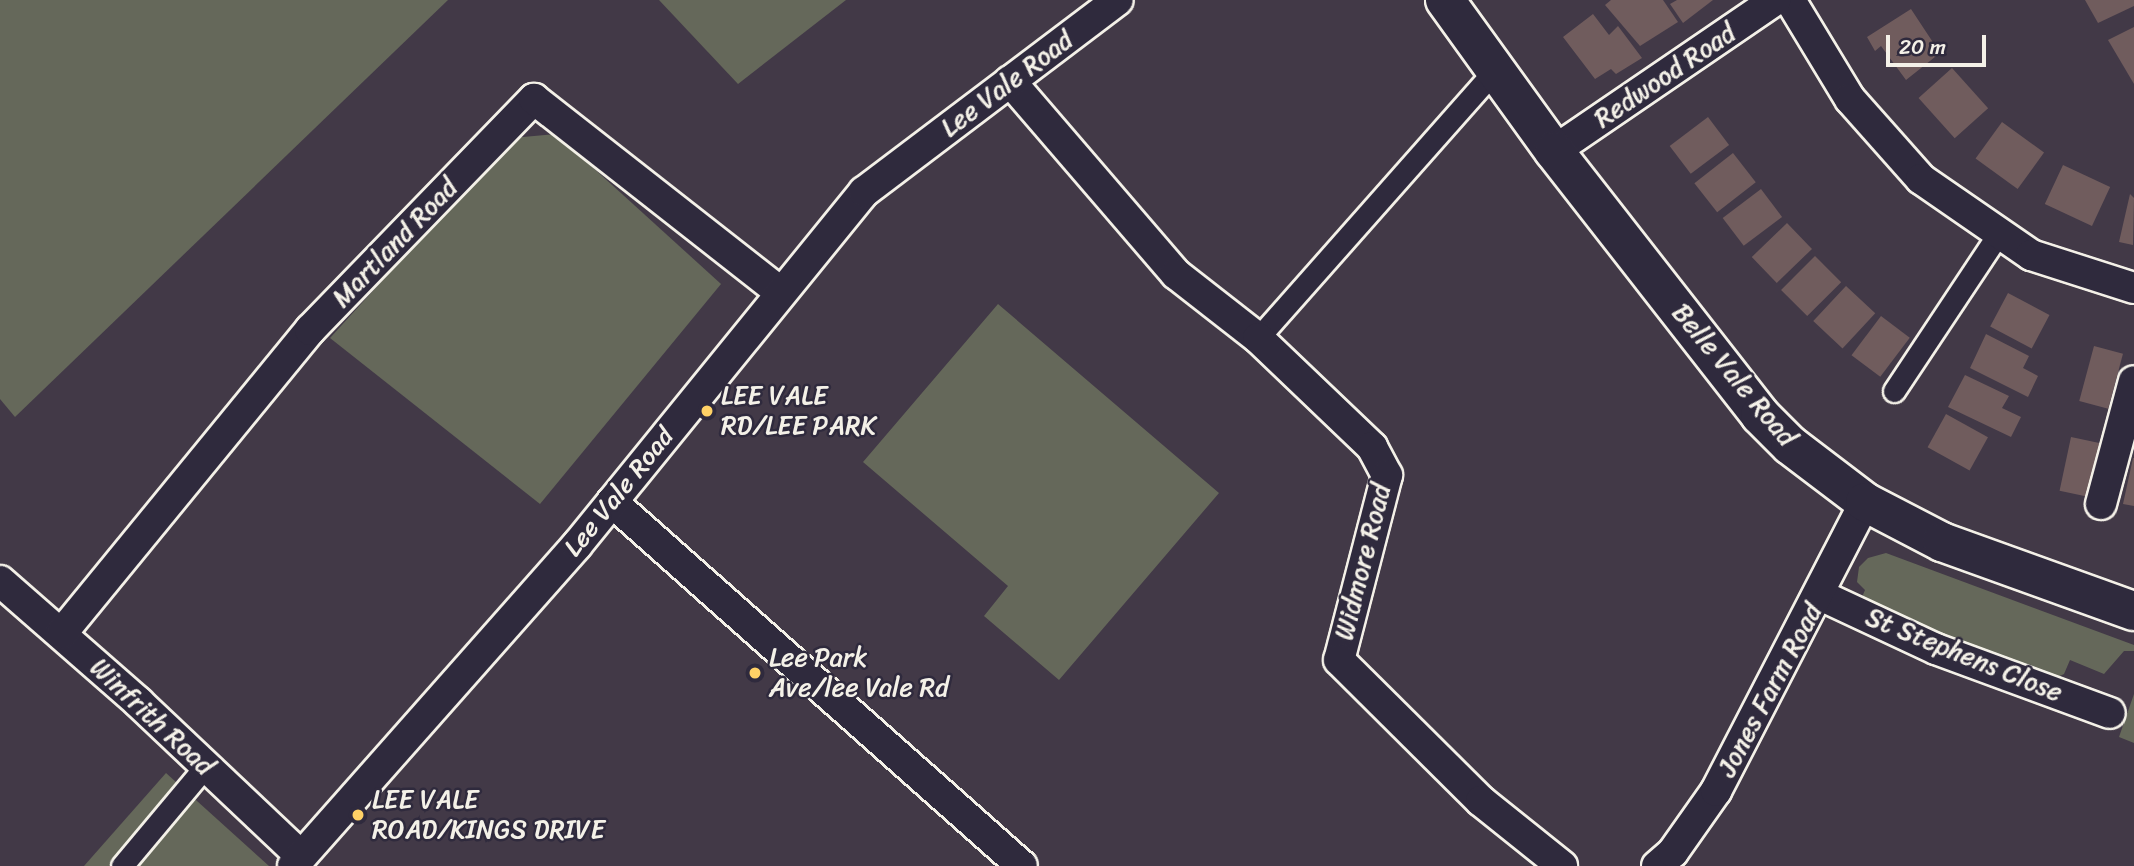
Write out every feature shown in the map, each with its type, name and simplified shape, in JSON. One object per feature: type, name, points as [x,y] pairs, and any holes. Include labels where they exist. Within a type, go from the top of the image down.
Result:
[{"type":"main road","name":"Belle Vale Road","points":[[1445,0],[1554,152],[1760,415],[1822,472],[1865,502],[1978,558],[2134,611]]},
{"type":"street","name":"Lee Vale Road","points":[[297,861],[612,502],[780,292],[864,192],[1118,0]]},
{"type":"street","name":"Redwood Road","points":[[1554,152],[1775,0]]},
{"type":"street","points":[[1790,0],[1850,99],[1921,179],[1997,236],[2031,256],[2134,288]]},
{"type":"street","points":[[1258,338],[1494,71]]},
{"type":"street","name":"Widmore Road","points":[[1010,81],[1176,274],[1258,338],[1372,447],[1387,475],[1339,660],[1481,800],[1563,866]]},
{"type":"street","name":"Martland Road","points":[[62,633],[310,330],[534,99],[780,292]]},
{"type":"street","points":[[1894,391],[1997,236]]},
{"type":"street","points":[[2101,504],[2134,381]]},
{"type":"street","points":[[612,502],[1022,866]]},
{"type":"street","name":"Jones Farm Road","points":[[1673,861],[1716,791],[1820,595],[1865,502]]},
{"type":"street","name":"Winfrith Road","points":[[0,581],[62,633],[204,768],[268,821],[297,861]]},
{"type":"street","name":"St Stephens Close","points":[[1820,595],[1937,649],[2110,713]]},
{"type":"street","points":[[122,866],[204,768]]},
{"type":"green space","points":[[0,0],[448,0],[15,417],[0,399]]},
{"type":"green space","points":[[659,0],[846,0],[738,84]]},
{"type":"green space","points":[[556,134],[721,284],[540,504],[330,338],[512,138]]},
{"type":"green space","points":[[998,304],[1219,493],[1059,680],[984,616],[1008,586],[863,462]]},
{"type":"green space","points":[[1886,553],[2134,645],[2134,651],[2124,651],[2104,674],[2070,660],[2064,674],[2049,681],[1860,602],[1865,590],[1857,582],[1859,567],[1868,558]]},
{"type":"green space","points":[[2134,694],[2134,743],[2119,737]]},
{"type":"green space","points":[[166,773],[269,866],[84,866]]},
{"type":"building","points":[[1611,0],[1663,0],[1678,22],[1640,46],[1605,5]]},
{"type":"building","points":[[1677,0],[1713,0],[1683,23],[1670,4]]},
{"type":"building","points":[[2085,0],[2134,0],[2134,6],[2098,23]]},
{"type":"building","points":[[1911,9],[1940,53],[1906,80],[1881,46],[1875,51],[1867,37]]},
{"type":"building","points":[[1593,14],[1609,35],[1618,26],[1642,58],[1616,74],[1611,69],[1595,79],[1563,37]]},
{"type":"building","points":[[2134,27],[2134,84],[2108,40]]},
{"type":"building","points":[[1952,68],[1988,108],[1955,138],[1919,98]]},
{"type":"building","points":[[1708,117],[1729,145],[1691,174],[1670,146]]},
{"type":"building","points":[[2002,122],[2044,153],[2018,189],[1976,158]]},
{"type":"building","points":[[1733,153],[1756,182],[1717,212],[1694,183]]},
{"type":"building","points":[[2063,165],[2110,187],[2092,226],[2045,204]]},
{"type":"building","points":[[1761,189],[1782,217],[1744,246],[1723,218]]},
{"type":"building","points":[[2130,194],[2134,198],[2133,245],[2119,242]]},
{"type":"building","points":[[1787,223],[1812,249],[1777,283],[1752,257]]},
{"type":"building","points":[[1815,256],[1841,282],[1807,316],[1781,290]]},
{"type":"building","points":[[1846,286],[1875,313],[1843,348],[1813,321]]},
{"type":"building","points":[[2008,293],[2049,315],[2032,349],[1990,327]]},
{"type":"building","points":[[1881,316],[1910,338],[1880,377],[1852,355]]},
{"type":"building","points":[[1986,334],[2029,356],[2023,368],[2038,376],[2028,397],[1970,368]]},
{"type":"building","points":[[2094,346],[2123,354],[2108,409],[2079,401]]},
{"type":"building","points":[[1965,375],[2009,396],[2002,408],[2021,417],[2011,437],[1948,407]]},
{"type":"building","points":[[1946,414],[1988,437],[1970,471],[1928,447]]},
{"type":"building","points":[[2071,437],[2099,443],[2088,497],[2060,491]]},
{"type":"building","points":[[2134,458],[2134,506],[2123,504]]},
{"type":"place","name":"LEE VALE RD/LEE PARK","points":[[707,411]]},
{"type":"place","name":"Lee Park Ave/lee Vale Rd","points":[[755,673]]},
{"type":"place","name":"LEE VALE ROAD/KINGS DRIVE","points":[[358,815]]}]
